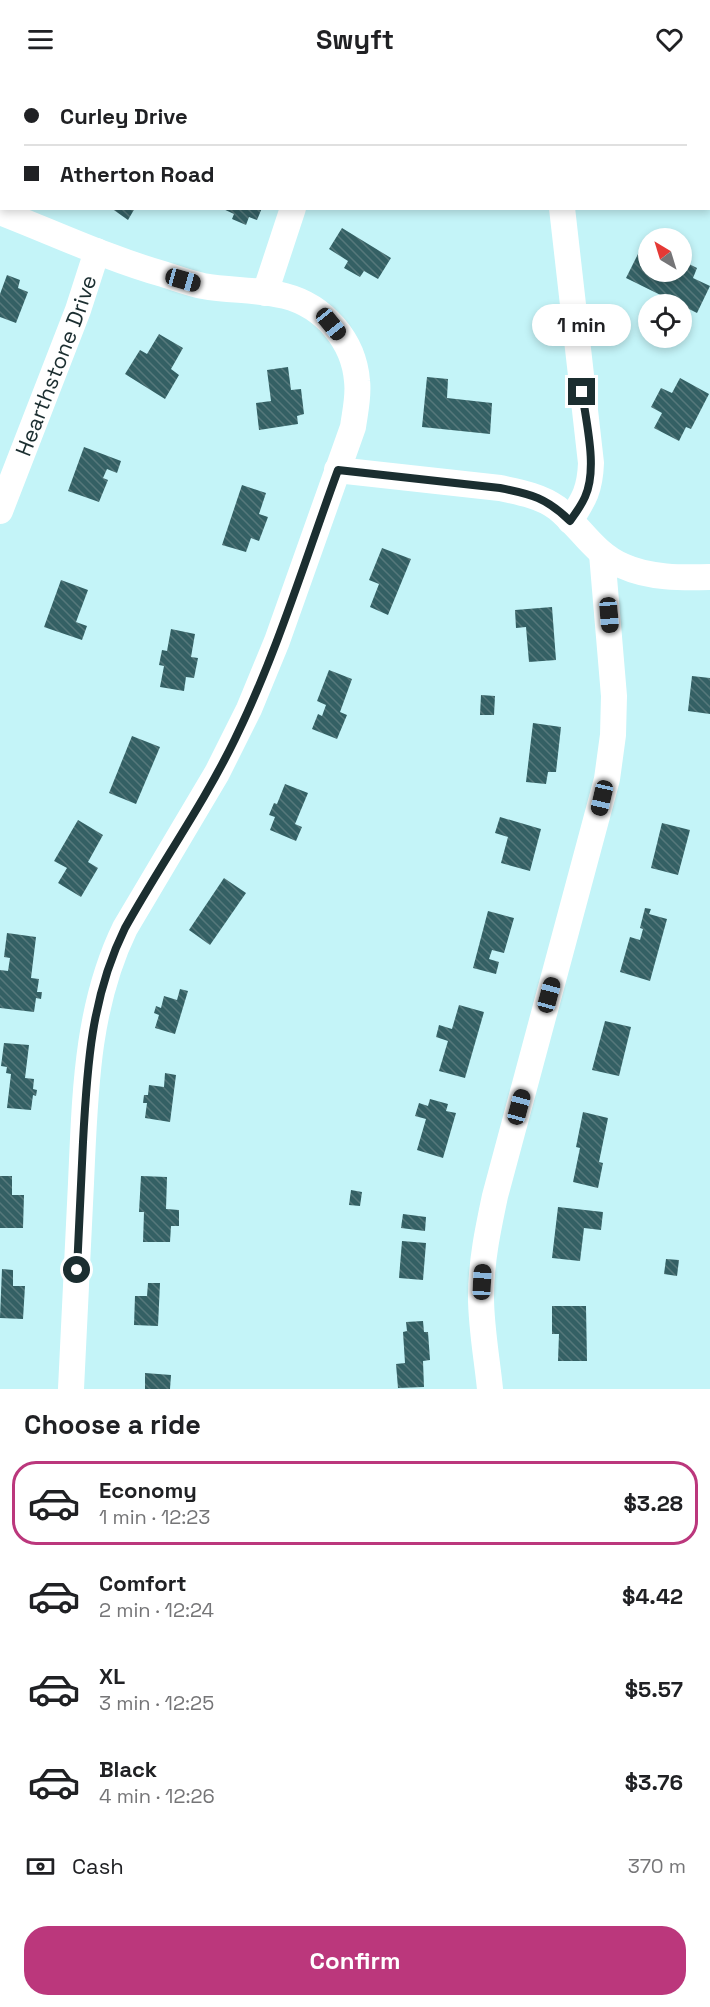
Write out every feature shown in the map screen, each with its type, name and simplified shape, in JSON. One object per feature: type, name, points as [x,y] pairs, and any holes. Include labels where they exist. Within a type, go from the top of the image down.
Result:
[{"type":"street","points":[[265,293],[292,210]]},
{"type":"street","points":[[562,210],[591,463],[590,480],[585,496],[570,521]]},
{"type":"street","points":[[0,212],[145,269],[202,286],[265,293],[300,302],[331,324],[350,350],[358,383],[352,427],[338,470],[273,652],[249,709],[217,773],[125,928],[104,979],[97,1007],[86,1080],[71,1389]]},
{"type":"street","name":"Hearthstone Drive","points":[[0,511],[78,310],[97,251]]},
{"type":"street","points":[[338,470],[520,492],[556,507],[602,554],[622,566],[646,573],[690,578],[710,577]]},
{"type":"street","points":[[490,1389],[481,1299],[488,1229],[607,779],[613,735],[614,696],[602,554]]},
{"type":"building","points":[[114,210],[134,210],[128,220]]},
{"type":"building","points":[[225,210],[261,210],[257,220],[249,217],[246,225],[232,219],[234,214]]},
{"type":"building","points":[[342,228],[391,258],[378,279],[364,271],[360,277],[344,268],[348,261],[329,249]]},
{"type":"building","points":[[638,254],[638,282],[692,282],[692,266],[697,268],[693,278],[710,286],[697,313],[692,311],[692,294],[658,294],[626,278]]},
{"type":"building","points":[[7,275],[20,280],[18,288],[28,292],[16,323],[0,317],[0,294]]},
{"type":"building","points":[[159,334],[183,348],[171,369],[179,375],[165,399],[125,374],[140,350],[147,354]]},
{"type":"building","points":[[288,367],[291,390],[301,389],[304,414],[297,416],[298,424],[259,430],[256,403],[271,401],[267,370]]},
{"type":"building","points":[[427,377],[448,379],[447,398],[492,403],[490,434],[422,427]]},
{"type":"building","points":[[680,378],[709,394],[691,429],[686,427],[679,441],[654,428],[662,413],[651,407],[661,388],[672,393]]},
{"type":"building","points":[[84,447],[121,461],[117,473],[107,469],[103,478],[108,480],[99,502],[68,491]]},
{"type":"building","points":[[242,485],[266,493],[259,514],[268,517],[259,541],[251,538],[246,552],[222,545]]},
{"type":"building","points":[[382,548],[411,559],[388,615],[370,607],[379,584],[369,580]]},
{"type":"building","points":[[61,580],[88,590],[76,622],[87,626],[82,640],[44,627]]},
{"type":"building","points":[[552,607],[556,660],[529,662],[526,627],[516,628],[515,610]]},
{"type":"building","points":[[171,629],[195,634],[191,657],[198,658],[194,678],[186,677],[184,691],[160,687],[164,666],[159,665],[162,650],[167,651]]},
{"type":"building","points":[[329,670],[352,679],[340,712],[347,715],[337,739],[312,729],[318,714],[322,716],[326,705],[317,701]]},
{"type":"building","points":[[692,676],[710,678],[710,714],[688,711]]},
{"type":"building","points":[[481,695],[495,696],[494,715],[480,715]]},
{"type":"building","points":[[533,723],[561,727],[556,772],[548,772],[546,784],[526,782]]},
{"type":"building","points":[[132,736],[160,747],[136,804],[109,793]]},
{"type":"building","points":[[285,784],[308,793],[295,824],[302,827],[296,841],[270,830],[275,817],[269,815],[274,803],[277,804]]},
{"type":"building","points":[[500,817],[541,829],[530,871],[501,863],[508,837],[495,833]]},
{"type":"building","points":[[78,820],[103,835],[88,862],[98,868],[81,897],[58,883],[67,868],[54,861]]},
{"type":"building","points":[[662,823],[690,830],[678,875],[651,868]]},
{"type":"building","points":[[224,878],[246,893],[210,945],[189,930]]},
{"type":"building","points":[[645,908],[651,909],[649,914],[667,919],[650,981],[620,972],[630,937],[640,940],[643,929],[640,928]]},
{"type":"building","points":[[488,911],[514,918],[504,953],[492,950],[489,959],[499,962],[496,974],[473,968]]},
{"type":"building","points":[[7,933],[36,937],[31,978],[39,979],[37,992],[42,992],[41,999],[36,998],[34,1012],[0,1008],[0,970],[8,971],[10,958],[4,957]]},
{"type":"building","points":[[180,989],[188,991],[175,1034],[155,1028],[159,1015],[154,1013],[156,1006],[161,1008],[164,996],[177,1000]]},
{"type":"building","points":[[459,1005],[484,1012],[465,1078],[439,1071],[448,1041],[436,1037],[439,1025],[452,1029]]},
{"type":"building","points":[[605,1021],[631,1027],[619,1076],[592,1070]]},
{"type":"building","points":[[4,1043],[29,1045],[25,1078],[34,1079],[33,1089],[37,1090],[36,1096],[33,1095],[31,1110],[7,1108],[11,1074],[6,1073],[7,1067],[1,1066]]},
{"type":"building","points":[[165,1073],[176,1075],[170,1122],[145,1118],[147,1103],[143,1103],[144,1095],[148,1095],[149,1085],[164,1087]]},
{"type":"building","points":[[430,1099],[448,1104],[446,1111],[456,1113],[443,1158],[417,1150],[426,1119],[415,1116],[419,1103],[428,1106]]},
{"type":"building","points":[[583,1112],[608,1118],[599,1162],[603,1163],[598,1188],[573,1182],[580,1148],[576,1147]]},
{"type":"building","points":[[0,1176],[12,1176],[12,1195],[24,1195],[23,1228],[0,1228]]},
{"type":"building","points":[[141,1176],[167,1177],[166,1209],[179,1210],[179,1226],[171,1226],[170,1242],[143,1242],[144,1212],[139,1212]]},
{"type":"building","points":[[351,1190],[362,1192],[360,1206],[349,1205]]},
{"type":"building","points":[[558,1207],[603,1212],[601,1230],[584,1228],[580,1261],[552,1258]]},
{"type":"building","points":[[403,1214],[426,1217],[425,1231],[401,1228]]},
{"type":"building","points":[[402,1241],[426,1243],[423,1280],[399,1278]]},
{"type":"building","points":[[666,1259],[679,1260],[677,1276],[664,1274]]},
{"type":"building","points":[[2,1269],[13,1270],[13,1286],[25,1286],[23,1319],[0,1318]]},
{"type":"building","points":[[148,1283],[160,1283],[158,1326],[134,1325],[135,1296],[147,1296]]},
{"type":"building","points":[[552,1306],[586,1306],[587,1361],[558,1361],[559,1334],[552,1334]]},
{"type":"building","points":[[423,1321],[424,1332],[428,1332],[430,1360],[423,1361],[424,1387],[398,1388],[396,1364],[405,1363],[403,1332],[407,1331],[406,1322]]},
{"type":"building","points":[[145,1373],[171,1375],[170,1389],[145,1389]]},
{"type":"route","points":[[77,1270],[86,1080],[97,1007],[104,979],[125,928],[217,773],[249,709],[277,641],[338,470],[520,492],[556,507],[570,521],[585,496],[590,480],[591,463],[582,392]]}]
